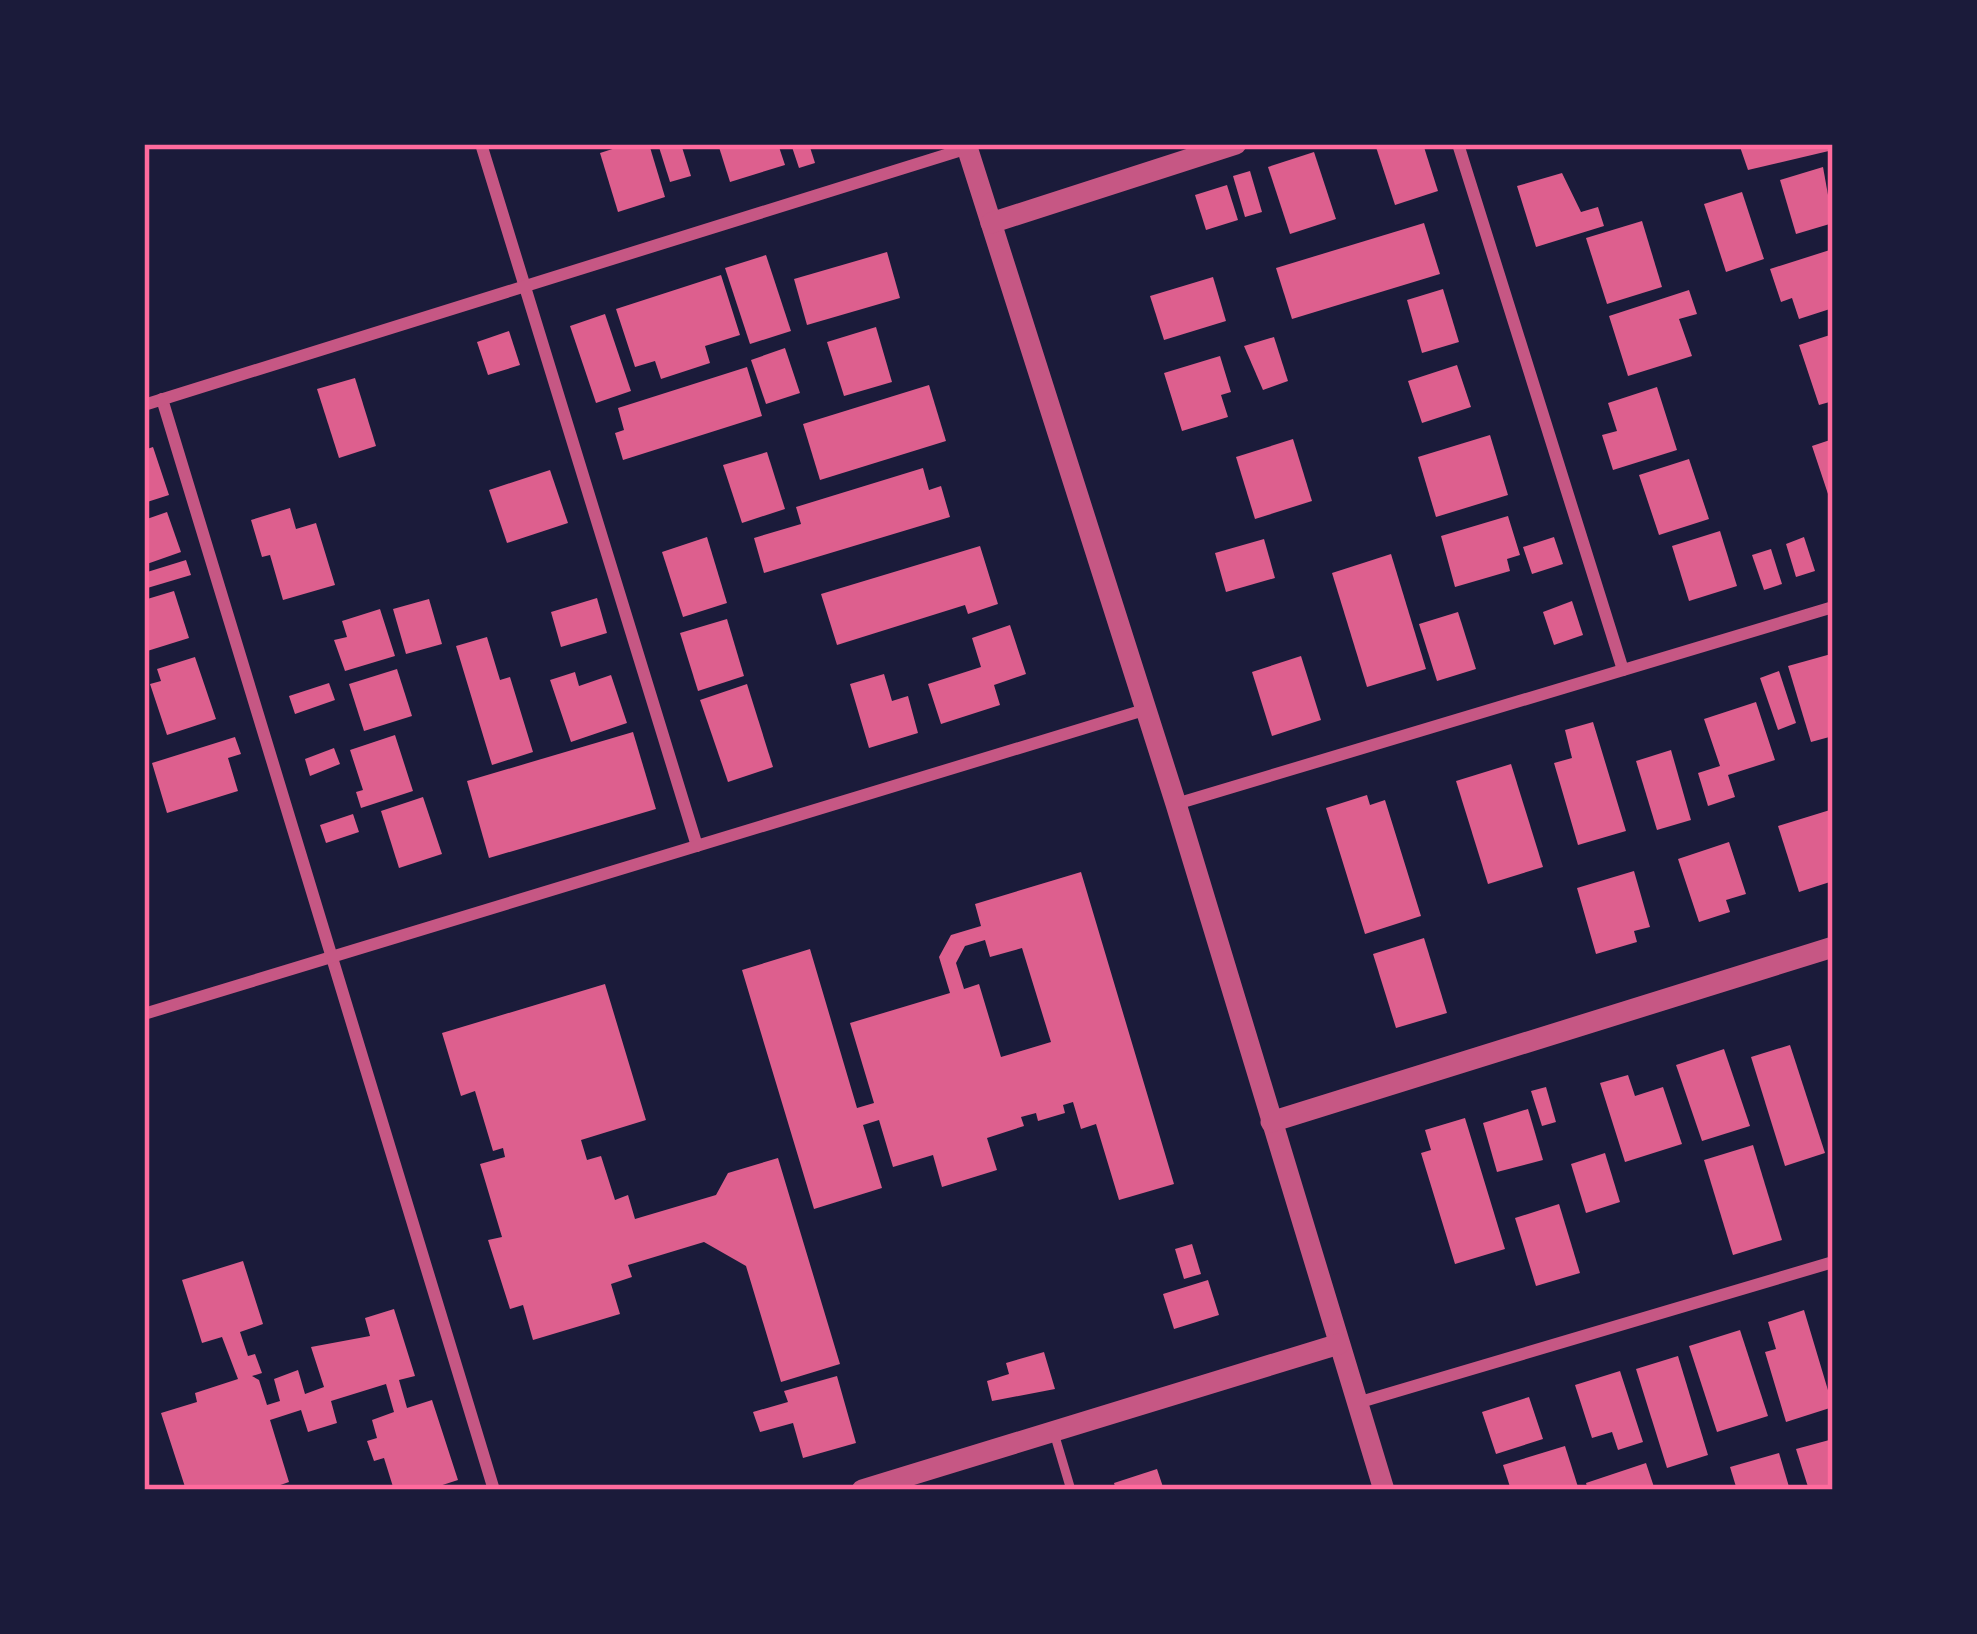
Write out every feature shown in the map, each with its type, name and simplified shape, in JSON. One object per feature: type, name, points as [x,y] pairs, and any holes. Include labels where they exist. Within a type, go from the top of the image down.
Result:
[{"type":"street","points":[[481,144],[697,846]]},
{"type":"street","points":[[992,223],[1236,144]]},
{"type":"street","points":[[1458,144],[1623,670]]},
{"type":"street","points":[[144,405],[967,146],[1176,804],[1384,1490]]},
{"type":"street","points":[[162,399],[494,1490]]},
{"type":"street","points":[[1176,804],[1833,607]]},
{"type":"street","points":[[144,1014],[1144,710]]},
{"type":"street","points":[[1271,1122],[1833,947]]},
{"type":"street","points":[[1357,1403],[1833,1262]]},
{"type":"street","points":[[862,1490],[1339,1344]]},
{"type":"lane","points":[[1054,1433],[1071,1490]]},
{"type":"building","points":[[628,144],[649,144],[665,197],[618,212],[600,153]]},
{"type":"building","points":[[658,144],[681,144],[691,176],[670,182]]},
{"type":"building","points":[[718,144],[778,144],[785,165],[730,182]]},
{"type":"building","points":[[791,144],[809,144],[815,163],[799,168]]},
{"type":"building","points":[[1375,144],[1423,144],[1438,191],[1395,205]]},
{"type":"building","points":[[1739,144],[1831,144],[1833,150],[1748,170]]},
{"type":"building","points":[[1314,152],[1336,219],[1290,234],[1268,167]]},
{"type":"building","points":[[1823,167],[1833,223],[1796,234],[1780,180]]},
{"type":"building","points":[[1250,171],[1262,212],[1245,217],[1233,176]]},
{"type":"building","points":[[1562,173],[1581,212],[1598,207],[1604,226],[1536,247],[1517,186]]},
{"type":"building","points":[[1227,185],[1238,220],[1206,230],[1195,195]]},
{"type":"building","points":[[1742,192],[1764,259],[1726,272],[1704,204]]},
{"type":"building","points":[[1642,221],[1662,287],[1607,304],[1586,238]]},
{"type":"building","points":[[1424,223],[1440,274],[1292,319],[1276,268]]},
{"type":"building","points":[[1833,249],[1833,308],[1799,319],[1792,298],[1781,302],[1770,269]]},
{"type":"building","points":[[887,252],[900,298],[807,325],[794,279]]},
{"type":"building","points":[[766,255],[791,331],[750,344],[725,268]]},
{"type":"building","points":[[721,275],[740,335],[705,346],[710,363],[661,379],[655,361],[635,367],[616,309]]},
{"type":"building","points":[[1213,277],[1226,321],[1164,340],[1150,296]]},
{"type":"building","points":[[1443,289],[1459,342],[1422,353],[1407,300]]},
{"type":"building","points":[[1689,290],[1697,314],[1679,319],[1692,356],[1628,376],[1609,316]]},
{"type":"building","points":[[605,314],[631,391],[596,403],[570,326]]},
{"type":"building","points":[[876,327],[892,382],[844,396],[827,342]]},
{"type":"building","points":[[509,331],[520,365],[488,375],[477,342]]},
{"type":"building","points":[[1833,334],[1833,401],[1819,405],[1799,345]]},
{"type":"building","points":[[1274,337],[1288,381],[1263,390],[1244,346]]},
{"type":"building","points":[[785,348],[800,393],[766,404],[751,360]]},
{"type":"building","points":[[1220,356],[1231,392],[1221,395],[1228,417],[1182,431],[1164,373]]},
{"type":"building","points":[[1457,365],[1471,407],[1422,423],[1408,381]]},
{"type":"building","points":[[747,367],[762,416],[623,460],[615,433],[624,430],[618,408]]},
{"type":"building","points":[[355,378],[376,446],[339,458],[317,389]]},
{"type":"building","points":[[929,385],[946,441],[820,480],[803,424]]},
{"type":"building","points":[[1657,387],[1677,450],[1613,470],[1602,435],[1617,431],[1608,403]]},
{"type":"building","points":[[1490,435],[1508,495],[1436,517],[1418,457]]},
{"type":"building","points":[[1293,439],[1312,501],[1255,519],[1236,457]]},
{"type":"building","points":[[1833,439],[1833,495],[1829,497],[1812,446]]},
{"type":"building","points":[[153,447],[169,495],[144,503],[144,450]]},
{"type":"building","points":[[767,452],[785,509],[742,523],[723,465]]},
{"type":"building","points":[[1689,459],[1709,519],[1659,535],[1639,475]]},
{"type":"building","points":[[923,468],[929,490],[941,486],[950,517],[764,573],[754,538],[801,524],[796,507]]},
{"type":"building","points":[[550,470],[568,523],[507,543],[489,490]]},
{"type":"building","points":[[290,508],[296,529],[316,523],[335,585],[283,600],[270,555],[262,557],[251,520]]},
{"type":"building","points":[[167,512],[181,552],[144,565],[144,520]]},
{"type":"building","points":[[1508,516],[1520,555],[1507,559],[1510,571],[1455,587],[1441,536]]},
{"type":"building","points":[[1720,531],[1737,586],[1689,601],[1672,546]]},
{"type":"building","points":[[707,537],[727,603],[683,617],[662,552]]},
{"type":"building","points":[[1554,537],[1563,564],[1532,574],[1523,547]]},
{"type":"building","points":[[1804,537],[1815,571],[1796,577],[1786,544]]},
{"type":"building","points":[[1264,539],[1275,578],[1226,592],[1215,553]]},
{"type":"building","points":[[980,546],[998,604],[968,614],[965,605],[837,645],[821,594]]},
{"type":"building","points":[[1771,549],[1782,584],[1764,590],[1752,555]]},
{"type":"building","points":[[1391,554],[1426,669],[1367,687],[1332,573]]},
{"type":"building","points":[[186,560],[191,575],[144,589],[144,573]]},
{"type":"building","points":[[174,591],[189,638],[144,652],[144,600]]},
{"type":"building","points":[[597,598],[607,633],[561,647],[551,612]]},
{"type":"building","points":[[429,599],[442,644],[406,654],[393,609]]},
{"type":"building","points":[[1572,601],[1583,635],[1554,645],[1543,612]]},
{"type":"building","points":[[380,609],[395,656],[345,671],[334,640],[347,637],[342,621]]},
{"type":"building","points":[[1458,612],[1476,669],[1437,681],[1419,624]]},
{"type":"building","points":[[727,619],[744,676],[698,691],[680,633]]},
{"type":"building","points":[[1010,625],[1026,674],[994,685],[1000,705],[941,724],[928,684],[981,667],[972,638]]},
{"type":"building","points":[[487,637],[500,680],[510,677],[533,752],[492,765],[456,646]]},
{"type":"building","points":[[1831,654],[1833,736],[1811,742],[1788,666]]},
{"type":"building","points":[[1301,656],[1321,720],[1272,736],[1252,672]]},
{"type":"building","points":[[195,657],[216,719],[167,735],[150,684],[161,681],[157,669]]},
{"type":"building","points":[[397,669],[412,716],[364,731],[349,684]]},
{"type":"building","points":[[1779,671],[1796,723],[1778,730],[1760,678]]},
{"type":"building","points":[[575,672],[579,686],[611,675],[627,723],[571,742],[550,680]]},
{"type":"building","points":[[884,674],[892,701],[908,696],[918,733],[869,748],[850,684]]},
{"type":"building","points":[[329,683],[335,700],[295,714],[289,696]]},
{"type":"building","points":[[747,684],[773,767],[728,782],[700,700]]},
{"type":"building","points":[[1756,702],[1775,760],[1728,775],[1735,797],[1708,806],[1698,773],[1720,766],[1704,719]]},
{"type":"building","points":[[1593,722],[1626,831],[1578,845],[1554,763],[1572,758],[1565,730]]},
{"type":"building","points":[[633,732],[656,809],[489,858],[467,781]]},
{"type":"building","points":[[395,735],[413,791],[361,808],[356,792],[363,790],[350,750]]},
{"type":"building","points":[[235,737],[241,754],[228,758],[238,791],[167,813],[152,763]]},
{"type":"building","points":[[334,748],[340,764],[310,776],[305,759]]},
{"type":"building","points":[[1671,750],[1691,820],[1657,830],[1636,761]]},
{"type":"building","points":[[1511,764],[1543,867],[1488,884],[1456,781]]},
{"type":"building","points":[[1367,795],[1370,805],[1385,800],[1421,916],[1365,934],[1326,808]]},
{"type":"building","points":[[423,797],[442,854],[399,868],[381,811]]},
{"type":"building","points":[[1830,810],[1833,881],[1799,892],[1778,826]]},
{"type":"building","points":[[353,814],[359,832],[326,843],[320,825]]},
{"type":"building","points":[[1729,842],[1746,894],[1726,900],[1730,912],[1699,922],[1678,859]]},
{"type":"building","points":[[1634,871],[1650,927],[1634,931],[1637,942],[1596,954],[1577,888]]},
{"type":"building","points":[[1081,872],[1174,1184],[1119,1200],[1096,1124],[1081,1129],[1073,1102],[1063,1105],[1065,1113],[1038,1121],[1036,1113],[1021,1117],[1024,1126],[987,1138],[997,1170],[942,1187],[933,1155],[893,1167],[879,1120],[863,1125],[882,1188],[814,1209],[742,970],[810,949],[857,1108],[874,1103],[850,1023],[950,993],[939,957],[951,935],[981,926],[975,904]],"holes":[[[985,940],[990,957],[1022,948],[1051,1042],[1001,1057],[979,984],[964,989],[956,963],[965,946]]]},
{"type":"building","points":[[1424,938],[1447,1013],[1396,1028],[1373,954]]},
{"type":"building","points":[[605,984],[646,1120],[581,1140],[587,1160],[601,1156],[615,1200],[628,1195],[635,1219],[716,1195],[728,1173],[778,1158],[840,1364],[781,1382],[746,1266],[704,1242],[628,1265],[632,1277],[611,1284],[620,1314],[533,1340],[523,1305],[510,1309],[488,1240],[502,1237],[480,1164],[505,1157],[503,1148],[493,1151],[475,1091],[461,1096],[442,1033]]},
{"type":"building","points":[[1790,1045],[1825,1153],[1785,1166],[1751,1057]]},
{"type":"building","points":[[1724,1049],[1750,1126],[1702,1141],[1676,1065]]},
{"type":"building","points":[[1628,1075],[1635,1096],[1663,1087],[1682,1144],[1625,1162],[1600,1083]]},
{"type":"building","points":[[1546,1087],[1556,1122],[1542,1126],[1531,1091]]},
{"type":"building","points":[[1528,1109],[1543,1160],[1497,1172],[1483,1123]]},
{"type":"building","points":[[1465,1118],[1505,1249],[1455,1264],[1421,1153],[1431,1150],[1425,1130]]},
{"type":"building","points":[[1753,1145],[1782,1240],[1733,1255],[1704,1160]]},
{"type":"building","points":[[1605,1153],[1620,1202],[1586,1213],[1571,1164]]},
{"type":"building","points":[[1559,1204],[1580,1273],[1536,1286],[1515,1218]]},
{"type":"building","points":[[1192,1244],[1201,1274],[1184,1279],[1175,1249]]},
{"type":"building","points":[[243,1261],[263,1324],[240,1332],[248,1356],[255,1354],[262,1373],[252,1376],[259,1380],[267,1405],[280,1401],[274,1379],[298,1370],[305,1394],[324,1387],[311,1347],[370,1336],[365,1318],[394,1309],[415,1376],[399,1380],[407,1408],[432,1400],[458,1480],[427,1490],[394,1490],[384,1458],[374,1461],[367,1441],[377,1438],[372,1420],[394,1412],[386,1384],[331,1401],[337,1423],[308,1432],[301,1410],[270,1420],[289,1482],[266,1490],[186,1490],[161,1413],[197,1402],[195,1393],[238,1379],[222,1337],[202,1343],[182,1280]]},
{"type":"building","points":[[1208,1280],[1219,1315],[1174,1329],[1163,1294]]},
{"type":"building","points":[[1804,1310],[1833,1407],[1786,1422],[1765,1352],[1776,1349],[1768,1322]]},
{"type":"building","points":[[1740,1330],[1768,1416],[1717,1432],[1689,1346]]},
{"type":"building","points":[[1044,1352],[1055,1389],[992,1401],[987,1381],[1009,1374],[1006,1363]]},
{"type":"building","points":[[1678,1356],[1708,1455],[1667,1468],[1636,1369]]},
{"type":"building","points":[[1620,1371],[1643,1442],[1618,1450],[1612,1432],[1592,1438],[1575,1385]]},
{"type":"building","points":[[837,1376],[856,1443],[803,1458],[793,1423],[760,1432],[753,1412],[788,1402],[784,1391]]},
{"type":"building","points":[[1529,1397],[1543,1439],[1496,1454],[1482,1412]]},
{"type":"building","points":[[1833,1439],[1833,1490],[1809,1490],[1796,1449]]},
{"type":"building","points":[[1565,1446],[1579,1490],[1511,1490],[1503,1465]]},
{"type":"building","points":[[1779,1453],[1790,1490],[1737,1490],[1730,1467]]},
{"type":"building","points":[[1646,1463],[1655,1490],[1588,1490],[1586,1483]]},
{"type":"building","points":[[1157,1469],[1164,1490],[1116,1490],[1114,1483]]}]
